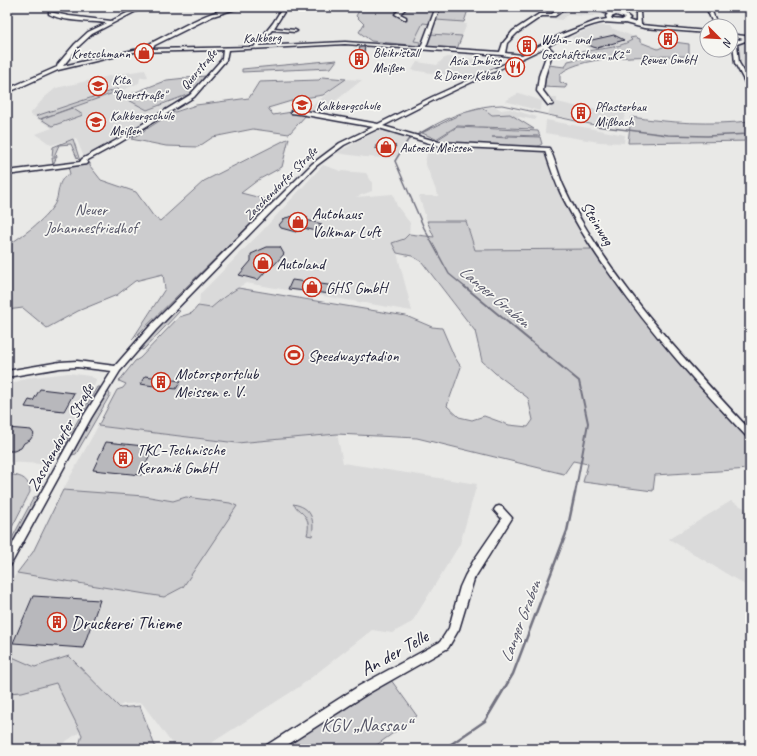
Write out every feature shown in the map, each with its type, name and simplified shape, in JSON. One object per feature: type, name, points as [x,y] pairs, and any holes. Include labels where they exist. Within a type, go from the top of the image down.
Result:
[{"type":"street","points":[[60,68],[60,65],[70,52],[86,36],[110,22],[142,7]]},
{"type":"street","points":[[146,50],[153,44],[208,16],[240,7]]},
{"type":"street","points":[[255,48],[271,29],[286,7]]},
{"type":"street","points":[[404,18],[397,14],[405,7]]},
{"type":"street","points":[[423,48],[438,7]]},
{"type":"street","points":[[502,54],[506,43],[515,32],[541,15],[553,15],[562,8],[566,7],[602,10],[611,17]]},
{"type":"street","points":[[708,7],[713,18]]},
{"type":"street","points":[[625,21],[628,18],[623,15],[636,8],[638,12],[639,26]]},
{"type":"street","points":[[51,13],[66,17],[97,19],[110,22]]},
{"type":"street","name":"Zaschendorfer Straße","points":[[7,563],[86,416],[117,369],[152,328],[314,165],[342,144],[523,57],[567,34],[611,17],[623,15]]},
{"type":"street","name":"Zaschendorfer Straße","points":[[611,17],[639,26],[699,31]]},
{"type":"street","points":[[271,29],[295,32]]},
{"type":"street","points":[[739,33],[750,34]]},
{"type":"street","points":[[739,36],[743,37],[750,34]]},
{"type":"street","points":[[739,42],[745,41],[746,39],[743,37]]},
{"type":"street","name":"Kalkberg","points":[[7,91],[60,68],[123,52],[146,50],[255,48],[345,43],[502,54],[523,57]]},
{"type":"street","points":[[544,46],[551,51],[542,76],[540,91],[550,104]]},
{"type":"street","name":"Querstraße","points":[[82,163],[84,160],[117,142],[192,96],[224,59],[226,49]]},
{"type":"street","points":[[736,58],[737,63],[750,86]]},
{"type":"street","points":[[7,83],[15,87]]},
{"type":"street","name":"Steinweg","points":[[293,112],[379,126],[420,140],[445,145],[547,149],[568,202],[580,224],[620,283],[709,392],[750,435]]},
{"type":"street","points":[[7,173],[91,162]]},
{"type":"street","name":"Zaschendorfer Straße","points":[[9,374],[77,364],[117,369]]},
{"type":"street","name":"An der Telle","points":[[272,749],[363,690],[444,645],[452,634],[458,620],[465,588],[473,570],[496,539],[507,518],[499,510]]},
{"type":"shaded area","points":[[566,8],[602,11],[601,15],[568,15],[561,20],[550,18]]},
{"type":"shaded area","points":[[436,20],[464,22],[464,24],[467,24],[462,36],[430,34],[427,42],[414,41],[423,23],[434,24]]},
{"type":"shaded area","points":[[596,26],[610,26],[611,28],[635,37],[630,38],[632,40],[629,42],[614,47],[589,49],[571,37]]},
{"type":"shaded area","points":[[739,35],[750,35],[750,78],[739,57]]},
{"type":"shaded area","points":[[448,57],[491,60],[504,64],[470,79],[412,70],[417,62],[437,65],[443,59]]},
{"type":"shaded area","name":"Kalkbergschule Meißen","points":[[145,70],[148,77],[140,78],[139,83],[121,91],[128,95],[124,96],[147,110],[169,103],[173,106],[121,138],[84,157],[76,138],[51,145],[36,134],[52,128],[30,114],[45,97],[56,88],[118,74]]},
{"type":"shaded area","points":[[346,79],[362,80],[319,114],[305,111]]},
{"type":"shaded area","points":[[519,93],[542,101],[539,111],[505,101]]},
{"type":"shaded area","points":[[548,97],[557,98],[557,102],[579,107],[626,113],[620,127],[585,122],[548,114],[552,104]]},
{"type":"shaded area","points":[[495,106],[501,110],[510,109],[537,117],[535,120],[520,117],[516,118],[510,114],[492,115],[483,108]]},
{"type":"shaded area","points":[[546,120],[625,135],[624,143],[599,142],[545,133]]},
{"type":"shaded area","points":[[379,130],[390,131],[410,139],[402,147],[397,156],[389,158],[365,157],[336,153]]},
{"type":"shaded area","points":[[429,146],[544,152],[561,197],[593,249],[475,250],[466,221],[427,221],[419,196],[438,196],[425,162]]},
{"type":"shaded area","points":[[323,165],[341,171],[366,173],[372,182],[372,191],[356,197],[393,194],[397,206],[410,223],[409,234],[404,239],[392,244],[397,253],[412,311],[246,283],[224,296],[211,308],[199,305],[200,294],[264,229]]},
{"type":"shaded area","points":[[69,373],[89,376],[96,379],[95,384],[50,458],[42,464],[7,462],[7,386],[26,378]]},
{"type":"shaded area","points":[[98,426],[237,443],[337,434],[343,463],[477,484],[460,544],[412,622],[392,633],[372,630],[299,687],[202,749],[176,749],[142,703],[123,704],[54,749],[7,749],[7,586],[33,552],[63,490]]},
{"type":"shaded area","points":[[731,501],[750,511],[750,588],[669,539]]},
{"type":"green space","points":[[361,7],[439,7],[431,24],[423,23],[414,41],[420,42],[419,46],[371,41],[359,32],[364,24],[356,16]]},
{"type":"green space","points":[[441,7],[469,7],[464,22],[436,20]]},
{"type":"green space","points":[[430,34],[462,36],[457,49],[429,47],[426,45]]},
{"type":"green space","points":[[635,37],[640,39],[640,42],[658,49],[674,42],[689,44],[689,56],[603,59],[586,62],[571,67],[560,74],[560,82],[567,85],[565,88],[544,87],[548,65],[565,67],[568,61],[582,58],[577,53],[619,46],[632,40],[630,38]]},
{"type":"green space","points":[[337,60],[331,68],[242,72],[242,69]]},
{"type":"green space","points":[[205,76],[192,93],[147,110],[123,97],[167,80]]},
{"type":"green space","points":[[322,77],[346,79],[323,95],[298,99],[268,108],[273,115],[292,112],[307,114],[289,134],[253,129],[213,137],[198,147],[166,146],[131,139],[172,113],[196,105],[249,98],[259,82],[319,80]]},
{"type":"green space","points":[[117,89],[119,91],[40,119],[36,116]]},
{"type":"green space","points":[[72,108],[83,115],[52,126],[41,119]]},
{"type":"green space","points":[[483,108],[492,115],[510,114],[534,129],[457,126],[436,139],[422,133],[463,113]]},
{"type":"green space","points":[[631,117],[690,123],[750,121],[750,141],[628,143]]},
{"type":"green space","points":[[457,127],[538,131],[540,136],[506,135],[506,137],[492,137],[508,138],[508,136],[540,137],[542,144],[538,146],[473,146],[435,141]]},
{"type":"green space","name":"Neuer Johannesfriedhof","points":[[289,138],[282,167],[258,180],[241,193],[273,201],[272,203],[132,340],[165,289],[163,274],[135,281],[117,295],[78,311],[47,328],[23,308],[7,310],[7,246],[32,228],[54,205],[60,184],[65,177],[70,174],[69,170],[73,166],[90,163],[90,166],[101,180],[136,192],[154,217],[160,221],[204,181]]},
{"type":"green space","points":[[73,139],[80,161],[77,158],[71,144],[59,145],[55,154],[57,156],[53,165],[52,158],[55,158],[55,156],[52,156],[53,147]]},
{"type":"green space","points":[[427,221],[466,221],[475,250],[593,249],[706,392],[750,440],[750,469],[655,475],[653,491],[583,482],[588,464],[573,461],[564,474],[417,438],[337,434],[237,443],[98,426],[117,390],[123,388],[126,384],[119,381],[135,361],[140,358],[179,317],[192,313],[198,306],[211,308],[238,288],[406,316],[432,327],[442,328],[454,356],[461,367],[447,406],[459,417],[472,420],[484,416],[509,425],[528,427],[533,420],[528,398],[495,373],[482,361],[475,331],[422,262],[412,256],[397,253],[392,243],[404,239],[409,234],[434,237]]},
{"type":"green space","points":[[177,310],[180,311],[143,350],[138,349]]},
{"type":"green space","points":[[97,387],[100,387],[61,454],[59,453]]},
{"type":"green space","points":[[106,390],[108,390],[110,395],[76,454],[72,455]]},
{"type":"green space","points":[[7,474],[26,480],[30,492],[7,537]]},
{"type":"green space","points":[[63,490],[144,496],[173,501],[186,497],[230,503],[237,506],[183,587],[164,597],[17,573],[33,552]]},
{"type":"green space","points":[[38,496],[15,540],[11,540],[34,497]]},
{"type":"green space","points":[[293,504],[308,511],[313,524],[312,536],[307,535],[307,519]]},
{"type":"green space","points":[[10,656],[35,667],[69,656],[120,708],[140,706],[156,749],[78,749],[82,735],[56,683],[22,692],[7,693],[7,658]]},
{"type":"green space","name":"KGV „Nassau“","points":[[391,680],[417,716],[371,749],[282,749]]},
{"type":"building","points":[[614,35],[624,40],[597,48],[583,42]]},
{"type":"building","name":"Bleikristall Meißen","points":[[360,47],[365,47],[362,63],[355,64]]},
{"type":"building","name":"Autoeck Meissen","points":[[380,142],[396,146],[392,151],[375,148]]},
{"type":"building","name":"Autohaus Volkmar Luft","points":[[298,215],[308,218],[306,220],[322,224],[316,231],[300,227],[296,232],[281,228],[279,225],[285,218]]},
{"type":"building","name":"Autoland","points":[[267,247],[280,247],[284,254],[274,265],[271,265],[258,280],[239,275],[251,261],[251,254]]},
{"type":"building","name":"GHS GmbH","points":[[292,280],[335,286],[331,294],[288,289]]},
{"type":"building","name":"Motorsportclub Meissen e. V.","points":[[145,376],[181,381],[176,389],[140,384]]},
{"type":"building","points":[[40,389],[74,393],[64,411],[25,407],[29,400],[33,401]]},
{"type":"building","points":[[7,428],[31,430],[34,434],[30,440],[24,443],[21,448],[14,451],[7,451]]},
{"type":"building","name":"TKC–Technische Keramik GmbH","points":[[106,442],[153,447],[141,475],[93,470]]},
{"type":"building","name":"Druckerei Thieme","points":[[33,596],[100,600],[83,648],[13,643]]},
{"type":"waterway","name":"Langer Graben","points":[[431,127],[448,118],[474,109],[493,105],[502,105],[604,127]]},
{"type":"waterway","name":"Langer Graben","points":[[433,126],[408,140],[395,161],[424,228],[449,274],[466,288]]},
{"type":"waterway","name":"Langer Graben","points":[[596,126],[604,127]]},
{"type":"waterway","name":"Langer Graben","points":[[604,127],[668,135],[707,136],[750,134]]},
{"type":"waterway","name":"Langer Graben","points":[[465,287],[579,381],[588,423],[575,494]]},
{"type":"waterway","name":"Langer Graben","points":[[444,749],[485,721],[513,674],[567,531],[575,493]]},
{"type":"place","name":"Rewex GmbH","points":[[668,39]]},
{"type":"place","name":"Wohn- und Geschäftshaus „K2“","points":[[527,46]]},
{"type":"place","name":"Kretschmann","points":[[144,53]]},
{"type":"place","name":"Bleikristall Meißen","points":[[359,59]]},
{"type":"place","name":"Asia Imbiss & Döner Kebab","points":[[515,67]]},
{"type":"place","name":"Kita \"Querstraße\"","points":[[98,86]]},
{"type":"place","name":"Kalkbergschule","points":[[302,105]]},
{"type":"place","name":"Pflasterbau Mißbach","points":[[581,113]]},
{"type":"place","name":"Kalkbergschule Meißen","points":[[96,122]]},
{"type":"place","name":"Autoeck Meissen","points":[[386,147]]},
{"type":"place","name":"Autohaus Volkmar Luft","points":[[298,222]]},
{"type":"place","name":"Autoland","points":[[263,263]]},
{"type":"place","name":"GHS GmbH","points":[[312,287]]},
{"type":"place","name":"Speedwaystadion","points":[[294,355]]},
{"type":"place","name":"Motorsportclub Meissen e. V.","points":[[161,382]]},
{"type":"place","name":"TKC–Technische Keramik GmbH","points":[[123,458]]},
{"type":"place","name":"Druckerei Thieme","points":[[57,622]]}]
